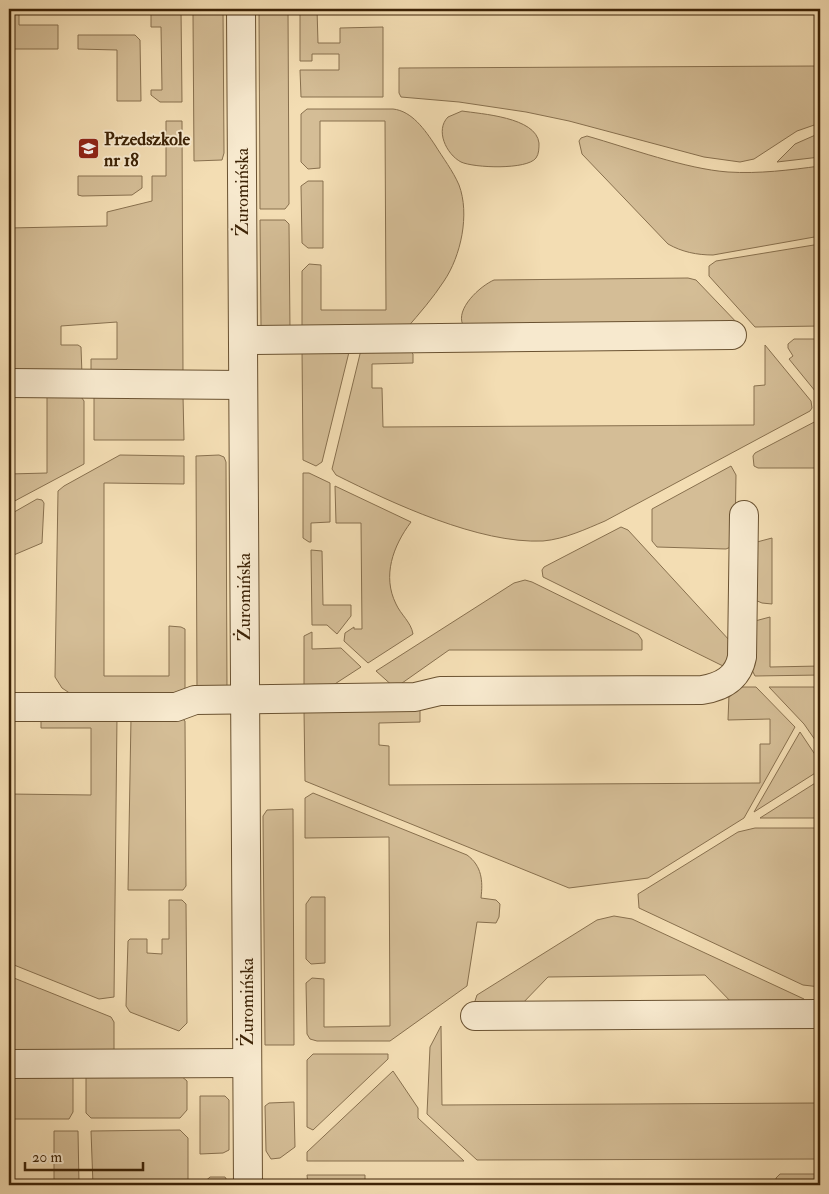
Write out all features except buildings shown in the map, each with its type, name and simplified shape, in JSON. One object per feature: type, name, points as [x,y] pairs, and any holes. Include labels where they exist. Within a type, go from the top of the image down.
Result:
[{"type":"street","name":"Żuromińska","points":[[241,9],[248,1185]]},
{"type":"street","points":[[243,340],[732,335]]},
{"type":"street","points":[[9,383],[77,382],[100,386],[243,385]]},
{"type":"street","points":[[9,707],[176,707],[194,700],[414,697],[440,691],[702,690],[719,685],[734,676],[742,657],[744,514]]},
{"type":"street","points":[[475,1016],[820,1014]]},
{"type":"street","points":[[9,1064],[247,1063]]},
{"type":"shaded area","points":[[9,9],[19,9],[19,25],[58,25],[58,49],[10,49]]},
{"type":"shaded area","points":[[151,9],[181,9],[182,102],[160,102],[151,95],[151,90],[162,90],[161,27],[151,27]]},
{"type":"shaded area","points":[[199,9],[223,9],[224,153],[222,160],[194,161],[193,15]]},
{"type":"shaded area","points":[[259,9],[288,9],[289,204],[285,209],[260,209]]},
{"type":"shaded area","points":[[300,9],[317,9],[318,43],[340,43],[340,28],[383,27],[383,97],[301,97],[300,70],[339,70],[339,54],[312,54],[312,61],[300,61]]},
{"type":"shaded area","points":[[78,35],[135,35],[140,40],[141,101],[117,101],[117,50],[78,49]]},
{"type":"shaded area","points":[[820,66],[820,123],[797,131],[754,159],[740,162],[704,157],[569,121],[526,112],[459,102],[401,97],[399,93],[399,68]]},
{"type":"shaded area","points":[[307,109],[393,109],[406,113],[427,133],[459,185],[464,209],[464,222],[455,260],[440,287],[406,329],[302,329],[302,271],[309,264],[321,265],[321,310],[386,310],[385,121],[320,121],[320,168],[308,169],[301,162],[301,114]]},
{"type":"shaded area","points":[[462,111],[506,118],[528,127],[536,134],[539,143],[539,151],[536,158],[522,165],[500,167],[477,166],[461,162],[447,148],[442,135],[442,128],[448,117]]},
{"type":"shaded area","points":[[166,121],[182,121],[183,375],[91,375],[91,359],[117,359],[117,322],[61,326],[61,345],[78,345],[81,347],[82,375],[9,375],[9,228],[107,226],[107,212],[152,201],[152,176],[166,176]]},
{"type":"shaded area","points":[[820,133],[820,157],[777,162],[795,144]]},
{"type":"shaded area","points":[[587,136],[657,157],[712,170],[763,172],[820,166],[820,236],[713,255],[695,254],[679,249],[668,244],[582,154],[579,141]]},
{"type":"shaded area","points":[[78,176],[142,176],[142,188],[132,195],[82,196],[78,195]]},
{"type":"shaded area","points":[[308,181],[323,181],[323,248],[308,248],[302,243],[301,186]]},
{"type":"shaded area","points":[[260,220],[285,220],[289,224],[290,330],[264,330],[261,326]]},
{"type":"shaded area","points":[[820,244],[820,326],[755,327],[709,276],[709,266],[716,261]]},
{"type":"shaded area","points":[[688,278],[696,280],[741,327],[463,325],[461,319],[462,312],[470,299],[482,287],[494,280]]},
{"type":"shaded area","points":[[794,339],[820,339],[820,397],[789,359],[793,356],[788,348],[788,344]]},
{"type":"shaded area","points":[[765,345],[811,401],[812,408],[810,411],[605,521],[567,536],[543,541],[518,540],[464,529],[383,498],[336,475],[332,469],[360,354],[365,348],[407,347],[413,354],[413,363],[372,364],[372,388],[382,388],[383,427],[754,425],[754,386],[765,385]]},
{"type":"shaded area","points":[[350,348],[322,462],[316,466],[303,460],[302,349]]},
{"type":"shaded area","points":[[47,391],[77,391],[84,401],[84,464],[9,504],[9,474],[47,473]]},
{"type":"shaded area","points":[[94,396],[183,396],[184,440],[94,440]]},
{"type":"shaded area","points":[[820,419],[820,468],[758,468],[754,466],[753,456],[755,453]]},
{"type":"shaded area","points":[[120,455],[184,456],[184,484],[104,483],[104,676],[169,676],[169,626],[181,627],[185,629],[185,689],[177,697],[74,696],[62,688],[55,677],[58,491]]},
{"type":"shaded area","points":[[219,455],[224,457],[226,462],[227,690],[197,692],[196,456]]},
{"type":"shaded area","points":[[731,466],[736,475],[735,538],[733,546],[726,549],[657,547],[652,541],[652,509]]},
{"type":"shaded area","points":[[303,473],[309,473],[330,483],[330,522],[311,523],[311,542],[303,538]]},
{"type":"shaded area","points":[[335,486],[411,522],[395,551],[390,572],[390,583],[396,604],[413,634],[368,663],[344,641],[345,633],[354,627],[354,629],[362,629],[361,523],[336,523]]},
{"type":"shaded area","points":[[37,499],[42,500],[44,503],[42,543],[9,557],[9,515]]},
{"type":"shaded area","points":[[621,527],[628,530],[730,641],[732,644],[726,664],[723,666],[543,577],[542,570],[544,567]]},
{"type":"shaded area","points":[[772,538],[772,604],[755,600],[757,542]]},
{"type":"shaded area","points":[[311,550],[322,551],[323,605],[351,605],[351,616],[337,634],[327,625],[312,625]]},
{"type":"shaded area","points":[[525,580],[638,634],[642,640],[642,650],[449,650],[395,688],[376,671],[514,583]]},
{"type":"shaded area","points":[[770,617],[770,667],[820,666],[820,675],[755,676],[752,670],[755,621]]},
{"type":"shaded area","points":[[312,632],[312,649],[341,648],[361,667],[324,691],[304,685],[304,636]]},
{"type":"shaded area","points":[[740,687],[756,687],[795,727],[744,818],[648,878],[569,888],[305,781],[304,710],[413,704],[420,710],[420,722],[379,723],[379,745],[389,746],[389,785],[760,783],[760,744],[770,744],[770,719],[728,720],[729,694]]},
{"type":"shaded area","points":[[769,687],[820,687],[820,747],[804,724]]},
{"type":"shaded area","points":[[175,713],[185,721],[186,886],[183,890],[128,890],[131,718]]},
{"type":"shaded area","points":[[117,716],[114,997],[99,999],[9,963],[9,794],[91,795],[91,728],[41,728],[41,717]]},
{"type":"shaded area","points":[[800,732],[820,762],[820,770],[754,812]]},
{"type":"shaded area","points":[[820,780],[820,818],[760,818]]},
{"type":"shaded area","points":[[313,793],[467,855],[479,869],[482,886],[481,898],[496,900],[500,904],[499,917],[496,923],[477,922],[467,986],[390,1041],[317,1041],[310,1039],[307,1034],[306,983],[312,978],[324,979],[324,1027],[390,1026],[389,837],[305,838],[305,798]]},
{"type":"shaded area","points":[[293,809],[294,1045],[265,1045],[263,816],[267,810]]},
{"type":"shaded area","points":[[755,828],[820,828],[820,987],[803,985],[639,908],[638,894],[738,832]]},
{"type":"shaded area","points":[[311,897],[325,897],[325,963],[311,964],[306,959],[306,904]]},
{"type":"shaded area","points":[[169,900],[182,900],[186,904],[187,1023],[179,1031],[130,1012],[126,1006],[128,941],[130,939],[147,939],[147,953],[162,954],[162,939],[169,939]]},
{"type":"shaded area","points":[[614,916],[632,919],[804,999],[805,1006],[735,1006],[705,975],[548,977],[519,1007],[474,1004],[477,995],[597,920]]},
{"type":"shaded area","points":[[9,976],[111,1017],[114,1022],[114,1052],[9,1052]]},
{"type":"shaded area","points":[[441,1026],[442,1105],[820,1103],[820,1159],[477,1160],[427,1114],[430,1047]]},
{"type":"shaded area","points":[[313,1054],[388,1054],[388,1059],[313,1130],[307,1127],[307,1060]]},
{"type":"shaded area","points":[[393,1071],[418,1108],[418,1118],[464,1161],[307,1161],[307,1152]]},
{"type":"shaded area","points":[[73,1075],[73,1112],[69,1119],[9,1119],[9,1076]]},
{"type":"shaded area","points":[[180,1075],[187,1081],[187,1110],[180,1118],[91,1118],[86,1113],[86,1076]]},
{"type":"shaded area","points":[[200,1096],[225,1096],[229,1100],[229,1150],[223,1153],[200,1154]]},
{"type":"shaded area","points":[[294,1102],[295,1147],[280,1158],[271,1159],[266,1151],[265,1106],[269,1103]]},
{"type":"shaded area","points":[[180,1130],[188,1138],[188,1181],[182,1185],[93,1185],[91,1131]]},
{"type":"shaded area","points":[[54,1131],[78,1131],[79,1185],[54,1185]]},
{"type":"shaded area","points":[[780,1174],[820,1174],[820,1185],[776,1185],[776,1178]]},
{"type":"shaded area","points":[[307,1175],[365,1175],[365,1185],[308,1185]]},
{"type":"shaded area","points":[[210,1177],[225,1177],[230,1185],[201,1185]]},
{"type":"place","name":"Przedszkole nr 18","points":[[88,149]]}]
